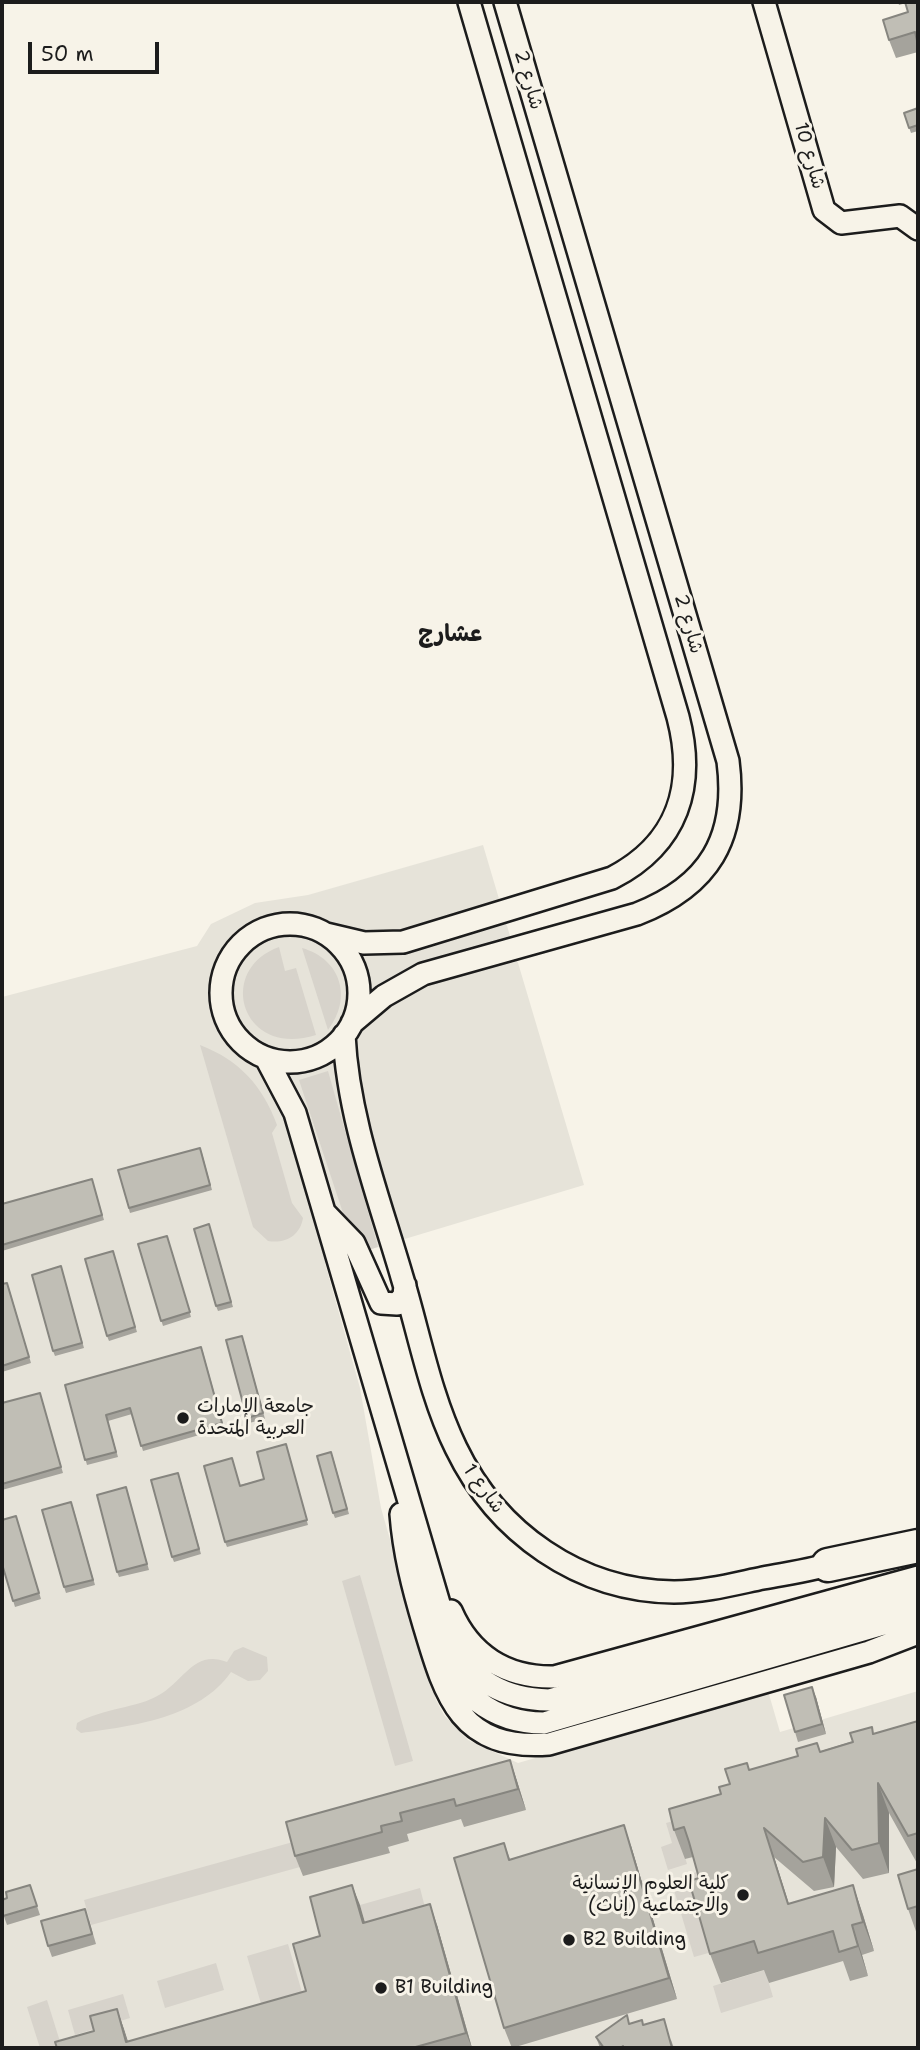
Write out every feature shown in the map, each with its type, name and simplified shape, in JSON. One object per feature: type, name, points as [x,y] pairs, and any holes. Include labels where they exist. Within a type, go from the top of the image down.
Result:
[{"type":"highway","points":[[828,1565],[918,1546]]},
{"type":"street","name":"شارع 2","points":[[326,934],[364,943],[403,942],[612,878],[634,867],[652,851],[666,831],[682,794],[687,770],[685,746],[678,718],[469,2]]},
{"type":"street","name":"شارع 2","points":[[348,1029],[384,996],[423,974],[637,914],[667,902],[688,888],[708,865],[720,844],[731,804],[728,761],[505,2]]},
{"type":"street","name":"شارع 10","points":[[764,2],[824,210],[841,223],[900,216],[918,229]]},
{"type":"street","points":[[266,1058],[303,1060],[326,1051],[348,1029],[359,995],[354,967],[347,954],[326,934],[298,924],[275,925],[243,942],[228,962],[221,998],[228,1022],[242,1042],[266,1058],[291,1104],[450,1642],[472,1673],[507,1695],[528,1699],[570,1696],[918,1597]]},
{"type":"street","name":"شارع 1","points":[[348,1029],[354,1110],[443,1416],[471,1476],[513,1527],[554,1558],[576,1570],[624,1586],[675,1592],[705,1590],[828,1565],[918,1534]]},
{"type":"street","points":[[324,1211],[354,1243],[381,1303],[397,1304],[404,1296],[405,1285]]},
{"type":"street","points":[[395,1458],[410,1577],[447,1696],[469,1723],[483,1733],[515,1744],[549,1744],[869,1652],[918,1633]]},
{"type":"street","points":[[395,1458],[458,1628],[484,1657],[518,1674],[536,1677],[572,1673],[918,1577]]},
{"type":"street","points":[[400,1505],[450,1671],[478,1702],[507,1718],[525,1723],[562,1719],[918,1614]]},
{"type":"shaded area","name":"جامعة الإمارات العربية المتحدة","points":[[483,845],[584,1185],[325,1263],[360,1388],[381,1508],[436,1700],[444,1715],[468,1740],[518,1763],[768,1691],[780,1732],[918,1691],[918,2048],[2,2048],[2,997],[197,946],[211,924],[255,903],[308,895]]},
{"type":"shaded area","points":[[279,947],[285,971],[296,968],[316,1035],[291,1039],[270,1035],[255,1024],[246,1009],[243,991],[247,974],[259,958]]},
{"type":"shaded area","points":[[302,948],[326,961],[339,981],[340,1005],[328,1030]]},
{"type":"shaded area","points":[[200,1045],[227,1058],[248,1076],[265,1098],[271,1111],[277,1125],[272,1133],[292,1203],[303,1218],[299,1230],[286,1240],[268,1241],[253,1227]]},
{"type":"shaded area","points":[[328,1071],[378,1247],[368,1250],[343,1213],[299,1080]]},
{"type":"shaded area","points":[[360,1575],[413,1761],[395,1766],[342,1581]]},
{"type":"shaded area","points":[[243,1647],[267,1657],[268,1671],[260,1680],[248,1681],[231,1672],[218,1688],[201,1700],[164,1717],[81,1733],[76,1729],[77,1723],[87,1718],[141,1703],[159,1695],[198,1663],[216,1659],[227,1662],[234,1651]]},
{"type":"shaded area","points":[[709,1811],[679,1838],[687,1864],[668,1870],[661,1847],[672,1843],[666,1823]]},
{"type":"shaded area","points":[[293,1842],[300,1867],[91,1925],[84,1900]]},
{"type":"shaded area","points":[[700,1871],[712,1952],[694,1957],[671,1880]]},
{"type":"shaded area","points":[[420,1888],[430,1927],[371,1944],[360,1905]]},
{"type":"shaded area","points":[[288,1944],[308,2013],[267,2024],[247,1956]]},
{"type":"shaded area","points":[[216,1963],[224,1990],[165,2008],[157,1981]]},
{"type":"shaded area","points":[[765,1970],[773,1997],[721,2013],[713,1986]]},
{"type":"shaded area","points":[[123,1994],[130,2018],[75,2035],[68,2010]]},
{"type":"shaded area","points":[[47,2000],[62,2048],[40,2048],[27,2007]]},
{"type":"building","points":[[905,2],[918,2],[918,45],[915,32],[889,40],[883,20],[908,12]]},
{"type":"building","points":[[918,108],[918,125],[909,128],[904,113]]},
{"type":"building","points":[[200,1148],[210,1185],[129,1208],[118,1170]]},
{"type":"building","points":[[92,1179],[102,1215],[2,1245],[2,1204]]},
{"type":"building","points":[[209,1224],[231,1302],[216,1306],[194,1229]]},
{"type":"building","points":[[167,1236],[190,1312],[161,1321],[138,1244]]},
{"type":"building","points":[[113,1251],[135,1327],[107,1336],[85,1259]]},
{"type":"building","points":[[61,1266],[82,1343],[53,1351],[32,1275]]},
{"type":"building","points":[[7,1283],[29,1357],[2,1366],[2,1284]]},
{"type":"building","points":[[242,1336],[263,1413],[247,1418],[226,1340]]},
{"type":"building","points":[[201,1347],[222,1423],[141,1446],[130,1408],[106,1415],[116,1452],[85,1460],[65,1385]]},
{"type":"building","points":[[40,1393],[61,1467],[2,1484],[2,1403]]},
{"type":"building","points":[[286,1444],[307,1520],[225,1542],[204,1466],[232,1458],[240,1486],[264,1479],[257,1452]]},
{"type":"building","points":[[331,1452],[347,1509],[333,1513],[317,1456]]},
{"type":"building","points":[[178,1473],[199,1549],[172,1557],[151,1480]]},
{"type":"building","points":[[126,1487],[147,1564],[117,1572],[97,1495]]},
{"type":"building","points":[[71,1502],[93,1580],[64,1587],[42,1510]]},
{"type":"building","points":[[16,1516],[39,1593],[13,1601],[2,1564],[2,1520]]},
{"type":"building","points":[[812,1687],[822,1724],[795,1732],[784,1695]]},
{"type":"building","points":[[918,1721],[918,1833],[908,1836],[878,1783],[879,1843],[852,1850],[825,1818],[823,1857],[803,1862],[764,1828],[788,1904],[853,1885],[863,1922],[852,1925],[858,1946],[839,1952],[833,1931],[758,1953],[754,1941],[710,1954],[689,1881],[699,1878],[689,1842],[684,1827],[674,1830],[669,1809],[721,1794],[719,1787],[730,1784],[725,1769],[747,1763],[749,1770],[798,1756],[796,1749],[817,1743],[820,1752],[853,1742],[850,1733],[872,1727],[873,1734]]},
{"type":"building","points":[[510,1760],[518,1789],[456,1806],[454,1799],[400,1813],[402,1821],[381,1826],[382,1832],[295,1856],[286,1822]]},
{"type":"building","name":"B2 Building","points":[[624,1825],[669,1978],[504,2028],[454,1858],[504,1843],[509,1860]]},
{"type":"building","points":[[918,1869],[918,1906],[908,1909],[898,1875]]},
{"type":"building","points":[[30,1885],[37,1906],[3,1916],[2,1900],[7,1898],[6,1892]]},
{"type":"building","name":"B1 Building","points":[[352,1885],[363,1923],[430,1904],[466,2033],[412,2048],[57,2048],[55,2042],[94,2031],[90,2016],[117,2009],[126,2042],[306,1991],[293,1944],[320,1936],[310,1897]]},
{"type":"building","points":[[85,1909],[92,1934],[48,1946],[41,1921]]},
{"type":"building","points":[[627,2015],[629,2024],[642,2020],[643,2025],[664,2019],[672,2048],[604,2048],[596,2037]]},
{"type":"place","name":"جامعة الإمارات العربية المتحدة","points":[[183,1418]]},
{"type":"place","name":"كلية العلوم الإنسانية والاجتماعية (إناث)","points":[[743,1895]]},
{"type":"place","name":"B2 Building","points":[[569,1940]]},
{"type":"place","name":"B1 Building","points":[[381,1988]]},
{"type":"district","name":"عشارج","points":[[450,635]]}]
